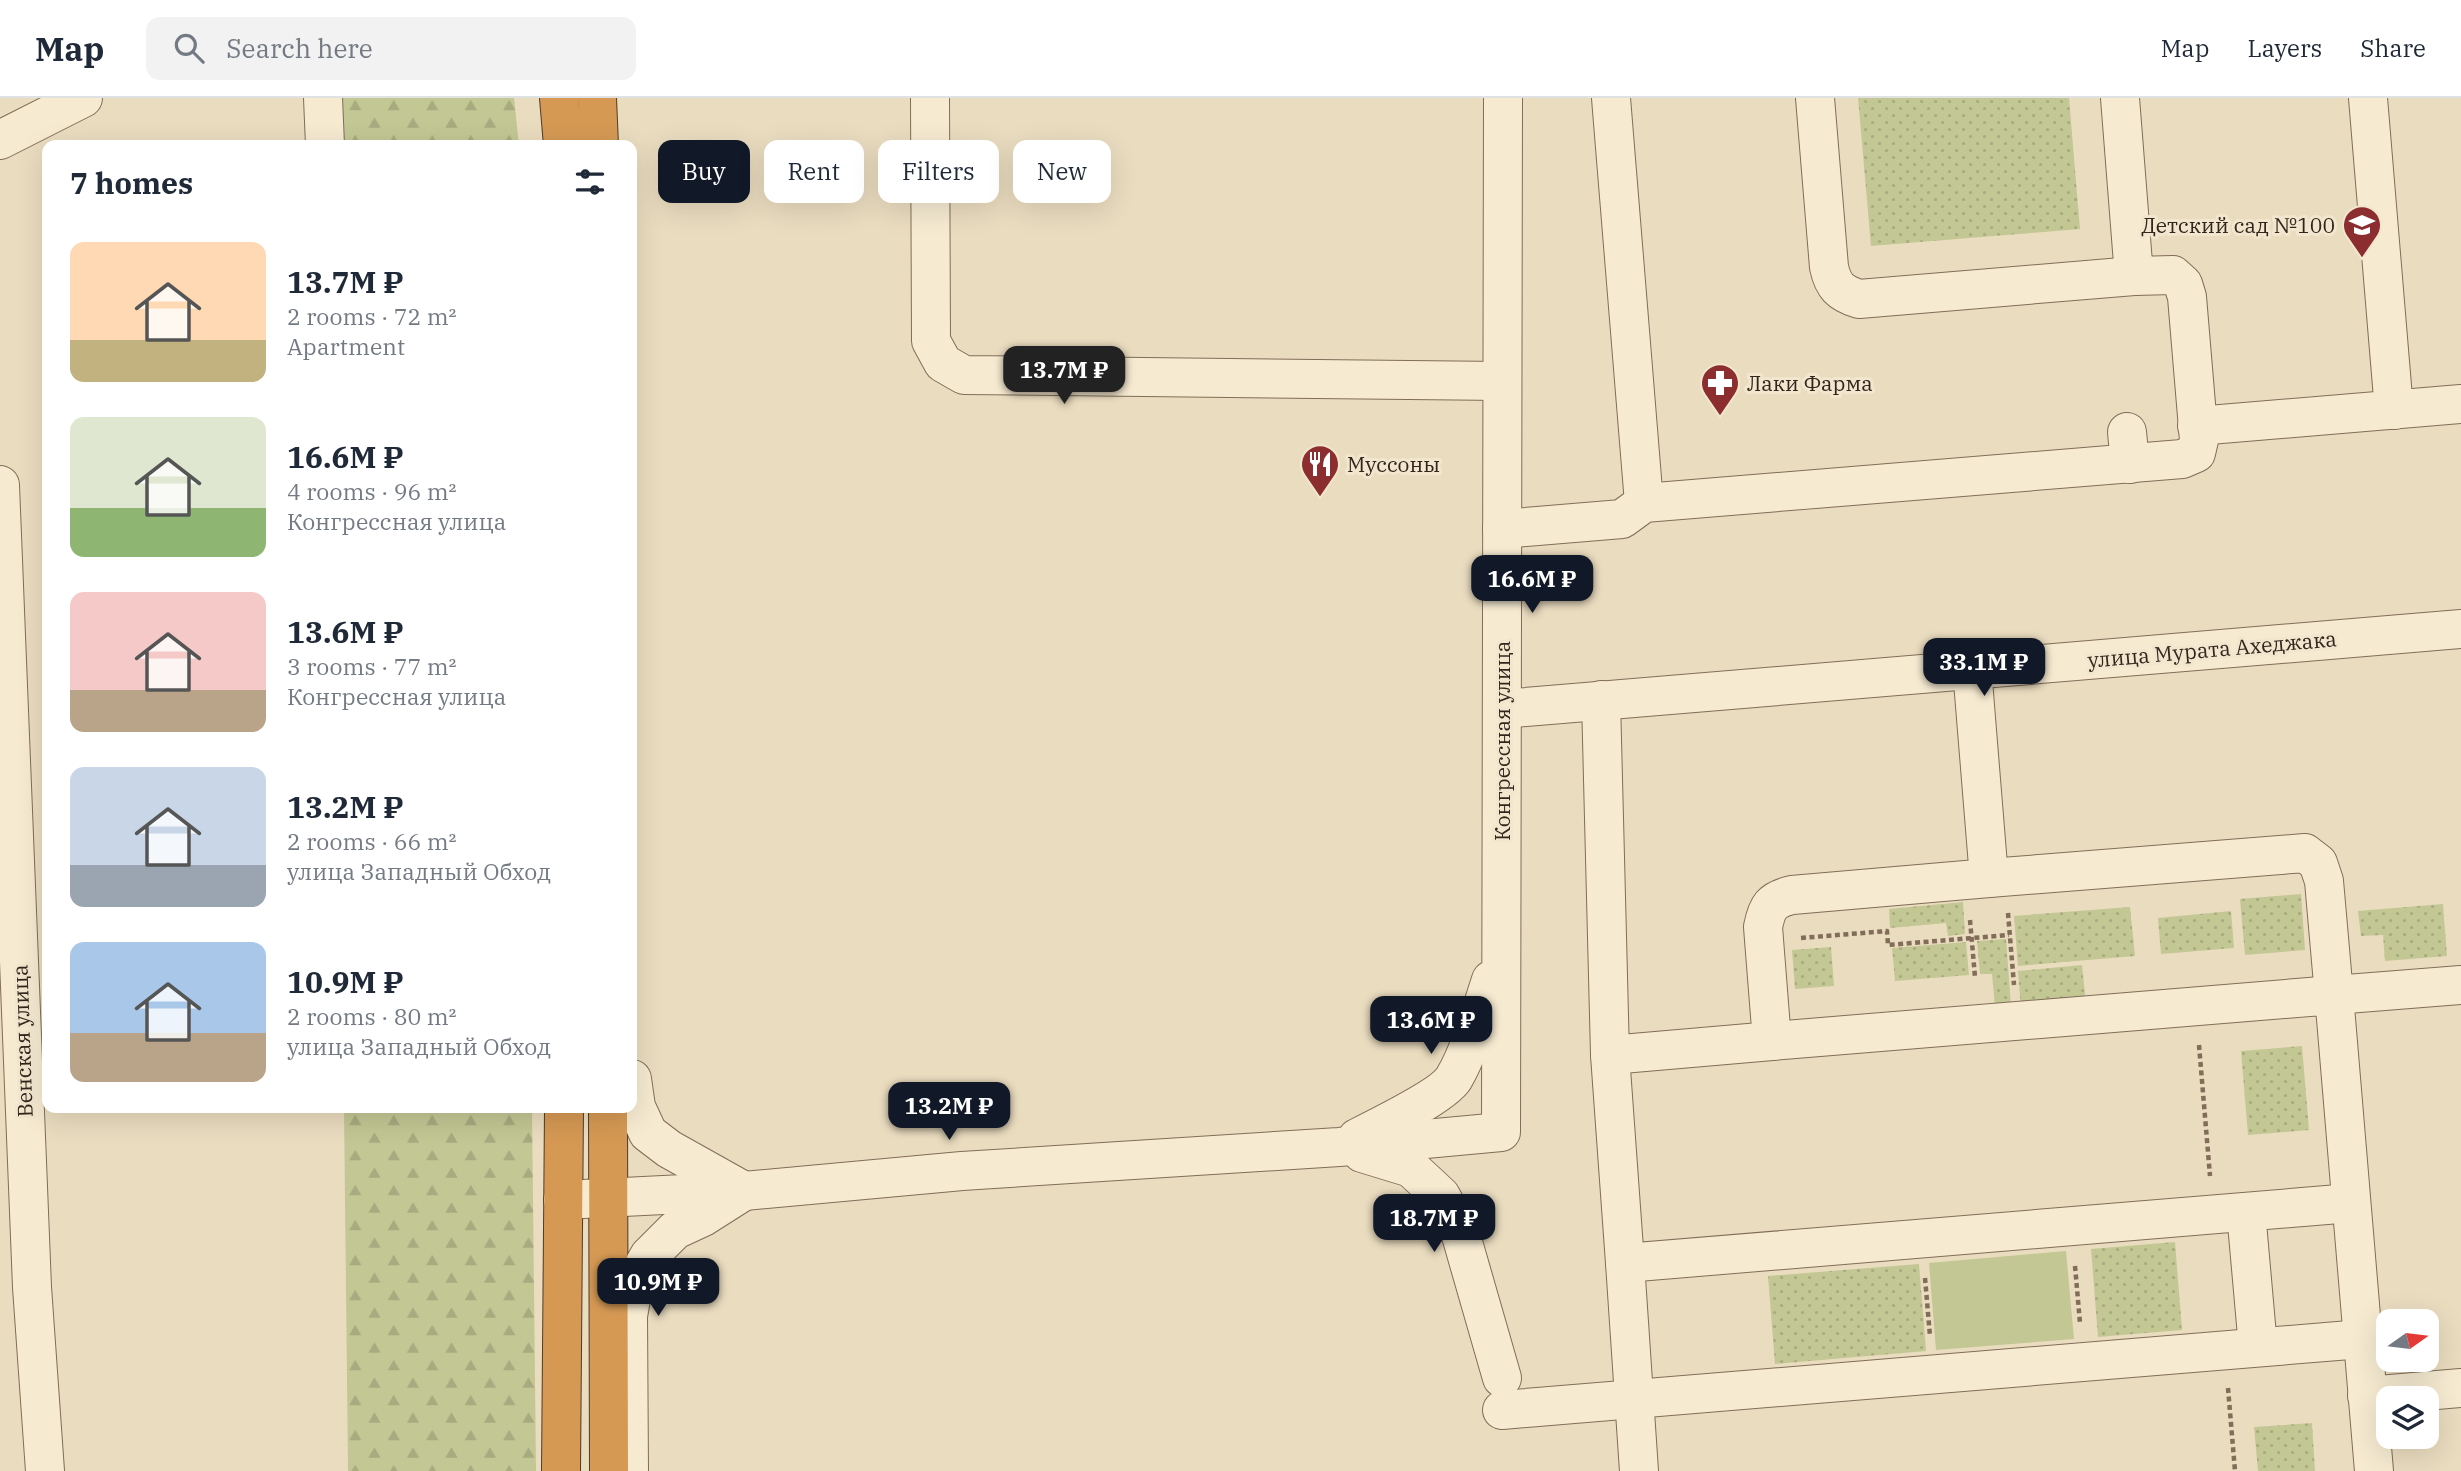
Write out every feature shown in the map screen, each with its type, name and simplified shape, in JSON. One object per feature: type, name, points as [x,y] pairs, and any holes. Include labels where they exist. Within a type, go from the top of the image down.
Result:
[{"type":"highway","points":[[559,98],[563,140]]},
{"type":"highway","points":[[597,98],[598,140]]},
{"type":"highway","points":[[561,1471],[564,1113]]},
{"type":"highway","points":[[608,1113],[609,1471]]},
{"type":"street","points":[[0,140],[83,98]]},
{"type":"street","points":[[323,98],[325,140]]},
{"type":"street","points":[[610,98],[614,140]]},
{"type":"street","points":[[930,98],[930,341],[943,363],[964,375],[1502,381]]},
{"type":"street","name":"Конгрессная улица","points":[[1339,1147],[1501,1132],[1503,98]]},
{"type":"street","points":[[1611,98],[1644,503]]},
{"type":"street","points":[[1502,529],[1622,519],[1644,503],[2128,448],[2182,459],[2196,453],[2199,440],[2187,297],[2183,284],[2173,275],[1859,299],[1844,294],[1832,283],[1815,98]]},
{"type":"street","points":[[2120,98],[2134,276]]},
{"type":"street","points":[[2368,98],[2395,410]]},
{"type":"street","points":[[2197,426],[2461,404]]},
{"type":"street","name":"Венская улица","points":[[0,485],[16,1287],[45,1471]]},
{"type":"street","name":"улица Мурата Ахеджака","points":[[1502,709],[2461,629]]},
{"type":"street","points":[[1972,669],[1987,879]]},
{"type":"street","points":[[1601,700],[1610,1055],[1639,1471]]},
{"type":"street","points":[[1772,1041],[1763,927],[1767,909],[1780,898],[2305,853],[2318,863],[2324,881],[2374,1471]]},
{"type":"street","points":[[1339,1147],[1412,1109],[1453,1080],[1476,1025],[1502,948]]},
{"type":"street","points":[[1610,1055],[2461,985]]},
{"type":"street","points":[[637,1109],[648,1133],[669,1149],[744,1191]]},
{"type":"street","points":[[563,1200],[744,1191],[962,1171],[1339,1147],[1382,1157],[1411,1168],[1441,1196],[1460,1232],[1502,1394],[1634,1399],[2362,1339]]},
{"type":"street","points":[[629,1471],[628,1316],[634,1282],[649,1256],[675,1230],[703,1217],[744,1191]]},
{"type":"street","points":[[1625,1263],[2351,1203]]},
{"type":"street","points":[[2230,1214],[2241,1349]]},
{"type":"street","points":[[2367,1396],[2461,1388]]},
{"type":"path","points":[[1987,879],[2010,935],[2017,1021]]},
{"type":"path","points":[[1975,977],[1972,938],[1987,879]]},
{"type":"path","points":[[1792,895],[1796,938],[1887,931],[1888,945],[2010,935]]},
{"type":"path","points":[[2196,1007],[2230,1214]]},
{"type":"path","points":[[2072,1226],[2083,1362]]},
{"type":"path","points":[[1922,1239],[1933,1374]]},
{"type":"path","points":[[2235,1471],[2241,1349]]},
{"type":"green space","points":[[331,98],[514,98],[518,140],[332,140]]},
{"type":"green space","points":[[1858,98],[2069,98],[2080,229],[1871,246]]},
{"type":"green space","points":[[2301,894],[2305,950],[2245,955],[2240,899]]},
{"type":"green space","points":[[1963,902],[1965,934],[1948,936],[1946,923],[1890,928],[1889,909]]},
{"type":"green space","points":[[2443,904],[2447,956],[2385,961],[2383,935],[2361,936],[2358,911]]},
{"type":"green space","points":[[2130,907],[2135,956],[2018,966],[2014,916]]},
{"type":"green space","points":[[2231,911],[2234,948],[2161,954],[2158,918]]},
{"type":"green space","points":[[2006,939],[2011,1006],[1995,1007],[1992,974],[1980,974],[1977,941]]},
{"type":"green space","points":[[1966,942],[1969,975],[1895,981],[1892,948]]},
{"type":"green space","points":[[1831,947],[1834,986],[1795,989],[1792,950]]},
{"type":"green space","points":[[2082,965],[2086,1004],[2021,1009],[2018,971]]},
{"type":"green space","points":[[2302,1046],[2309,1130],[2248,1135],[2241,1051]]},
{"type":"green space","points":[[344,1113],[532,1113],[536,1471],[348,1471]]},
{"type":"green space","points":[[2175,1242],[2182,1330],[2098,1337],[2091,1249]]},
{"type":"green space","points":[[2066,1251],[2074,1339],[1936,1350],[1929,1263]]},
{"type":"green space","points":[[1919,1264],[1926,1351],[1775,1364],[1768,1276]]},
{"type":"green space","points":[[2312,1423],[2315,1471],[2258,1471],[2254,1427]]},
{"type":"place","name":"Детский сад №100","points":[[2362,259]]},
{"type":"place","name":"Лаки Фарма","points":[[1720,417]]},
{"type":"place","name":"Муссоны","points":[[1320,498]]}]
